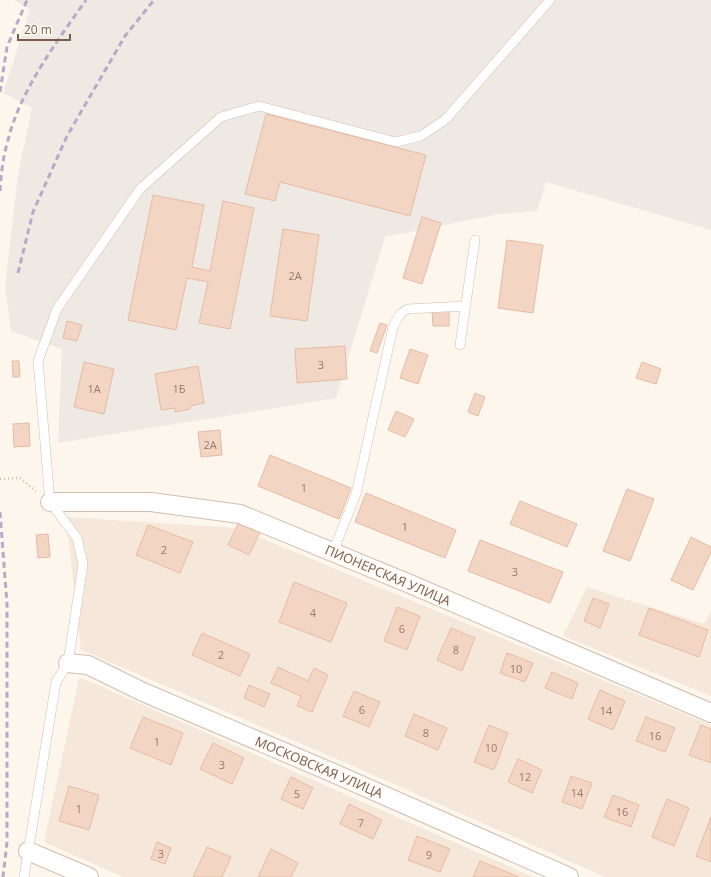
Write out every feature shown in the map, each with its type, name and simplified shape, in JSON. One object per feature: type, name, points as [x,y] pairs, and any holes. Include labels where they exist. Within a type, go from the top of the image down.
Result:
[{"type":"street","name":"ПИОНЕРСКАЯ УЛИЦА","points":[[50,502],[151,502],[240,514],[711,713]]},
{"type":"street","name":"МОСКОВСКАЯ УЛИЦА","points":[[68,663],[88,665],[143,692],[339,775],[569,877]]},
{"type":"street","points":[[28,851],[89,877]]},
{"type":"lane","points":[[24,877],[56,682],[68,663],[83,564],[77,538],[50,502],[38,361],[57,309],[140,189],[221,117],[259,106],[396,142],[421,136],[446,119],[550,0]]},
{"type":"lane","points":[[460,345],[475,240]]},
{"type":"lane","points":[[333,552],[356,494],[393,327],[400,314],[408,309],[465,306]]},
{"type":"path","points":[[0,479],[20,478],[50,502]]},
{"type":"shaded area","points":[[13,0],[711,0],[711,230],[546,182],[537,211],[499,214],[385,237],[336,398],[58,443],[62,349],[11,331],[5,287],[18,175],[32,108],[3,93],[30,9]]},
{"type":"shaded area","points":[[66,517],[237,528],[711,725],[711,877],[605,877],[337,759],[81,650]]},
{"type":"shaded area","points":[[587,587],[704,624],[711,611],[711,696],[563,636]]},
{"type":"shaded area","points":[[79,679],[84,679],[533,877],[123,877],[44,842]]},
{"type":"building","points":[[266,114],[426,155],[410,216],[280,182],[275,201],[245,194]]},
{"type":"building","points":[[153,195],[204,205],[192,267],[210,271],[223,201],[254,208],[230,329],[199,323],[208,282],[187,278],[176,330],[128,320]]},
{"type":"building","points":[[422,217],[441,223],[422,284],[403,278]]},
{"type":"building","points":[[283,229],[319,235],[307,321],[270,316]]},
{"type":"building","points":[[507,240],[543,245],[533,313],[498,308]]},
{"type":"building","points":[[432,311],[449,311],[449,326],[433,326]]},
{"type":"building","points":[[67,321],[82,325],[77,341],[63,338]]},
{"type":"building","points":[[380,323],[387,325],[377,353],[370,351]]},
{"type":"building","points":[[345,346],[347,379],[297,383],[295,349]]},
{"type":"building","points":[[410,349],[428,355],[418,384],[400,378]]},
{"type":"building","points":[[12,361],[19,361],[20,377],[13,377]]},
{"type":"building","points":[[84,362],[114,369],[104,414],[74,407]]},
{"type":"building","points":[[642,362],[661,369],[656,384],[636,378]]},
{"type":"building","points":[[198,366],[204,403],[190,406],[190,409],[175,412],[175,408],[161,410],[155,374]]},
{"type":"building","points":[[475,393],[485,397],[478,416],[468,412]]},
{"type":"building","points":[[396,411],[414,419],[405,437],[388,430]]},
{"type":"building","points":[[29,423],[30,446],[14,447],[13,424]]},
{"type":"building","points":[[220,430],[222,455],[201,457],[198,432]]},
{"type":"building","points":[[270,455],[351,488],[339,519],[258,486]]},
{"type":"building","points":[[627,489],[654,499],[630,561],[603,551]]},
{"type":"building","points":[[366,493],[456,530],[445,558],[355,522]]},
{"type":"building","points":[[520,501],[577,524],[567,547],[510,524]]},
{"type":"building","points":[[239,522],[260,532],[249,555],[228,545]]},
{"type":"building","points":[[148,525],[193,542],[180,573],[136,555]]},
{"type":"building","points":[[48,534],[50,557],[38,558],[36,535]]},
{"type":"building","points":[[691,537],[711,547],[711,552],[693,590],[671,580]]},
{"type":"building","points":[[480,540],[563,572],[550,603],[468,571]]},
{"type":"building","points":[[294,582],[347,603],[331,642],[279,622]]},
{"type":"building","points":[[593,598],[609,604],[600,628],[584,621]]},
{"type":"building","points":[[397,607],[420,616],[407,650],[384,641]]},
{"type":"building","points":[[649,608],[708,630],[699,657],[639,635]]},
{"type":"building","points":[[451,628],[475,638],[462,671],[437,660]]},
{"type":"building","points":[[202,633],[250,654],[240,676],[192,655]]},
{"type":"building","points":[[507,653],[533,663],[525,682],[500,673]]},
{"type":"building","points":[[278,667],[308,681],[314,668],[328,675],[312,712],[297,706],[301,696],[271,683]]},
{"type":"building","points":[[552,672],[578,683],[572,699],[545,688]]},
{"type":"building","points":[[249,685],[270,694],[264,707],[244,698]]},
{"type":"building","points":[[600,690],[625,701],[613,730],[588,719]]},
{"type":"building","points":[[354,691],[380,702],[369,727],[343,716]]},
{"type":"building","points":[[414,714],[447,728],[438,750],[405,736]]},
{"type":"building","points":[[143,717],[183,733],[171,765],[130,748]]},
{"type":"building","points":[[646,717],[675,728],[665,752],[636,741]]},
{"type":"building","points":[[489,725],[508,733],[494,770],[474,762]]},
{"type":"building","points":[[701,725],[711,729],[711,763],[689,755]]},
{"type":"building","points":[[213,743],[244,758],[232,784],[200,769]]},
{"type":"building","points":[[518,759],[542,770],[532,793],[508,782]]},
{"type":"building","points":[[571,776],[592,783],[582,809],[562,802]]},
{"type":"building","points":[[291,777],[313,788],[303,809],[281,799]]},
{"type":"building","points":[[69,786],[99,795],[89,830],[59,821]]},
{"type":"building","points":[[613,795],[639,805],[631,827],[604,817]]},
{"type":"building","points":[[667,799],[689,808],[674,846],[652,837]]},
{"type":"building","points":[[349,804],[382,820],[373,839],[340,824]]},
{"type":"building","points":[[711,817],[711,862],[696,856]]},
{"type":"building","points":[[417,836],[450,849],[440,872],[408,860]]},
{"type":"building","points":[[157,842],[171,848],[165,864],[151,859]]},
{"type":"building","points":[[207,847],[231,857],[222,877],[193,877]]},
{"type":"building","points":[[271,849],[298,863],[291,877],[258,877]]},
{"type":"building","points":[[480,861],[519,877],[473,877]]},
{"type":"railway","points":[[0,92],[7,47],[27,0]]},
{"type":"railway","points":[[0,191],[2,166],[6,146],[21,103],[52,49],[86,0]]},
{"type":"railway","points":[[18,273],[33,212],[67,136],[125,36],[154,0]]},
{"type":"railway","points":[[0,512],[7,604],[7,842],[3,877]]}]
